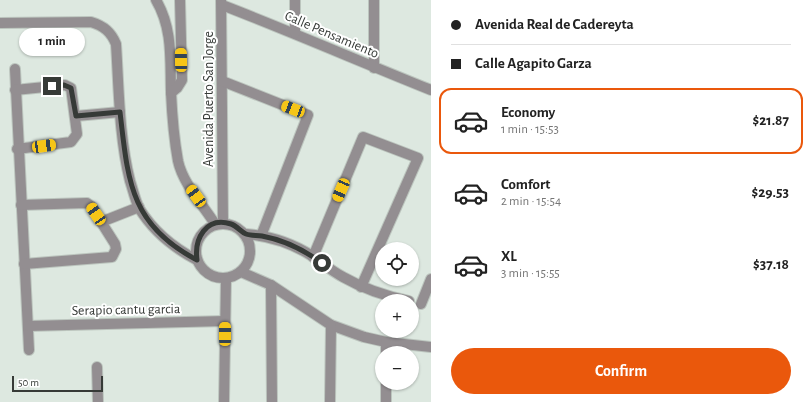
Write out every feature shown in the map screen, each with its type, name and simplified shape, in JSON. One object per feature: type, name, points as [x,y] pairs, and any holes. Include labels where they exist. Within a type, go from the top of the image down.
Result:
[{"type":"street","points":[[156,0],[167,24],[170,37],[171,93],[178,163],[189,186],[219,223]]},
{"type":"street","points":[[171,93],[177,88],[182,80],[180,0]]},
{"type":"street","points":[[295,0],[295,33]]},
{"type":"street","points":[[374,0],[374,68]]},
{"type":"street","name":"Calle Pensamiento","points":[[221,2],[374,68],[431,90]]},
{"type":"street","name":"Avenida Puerto San Jorge","points":[[219,223],[222,81],[221,2]]},
{"type":"street","points":[[0,23],[91,22],[104,27],[112,35],[116,44],[120,112],[126,164],[139,207],[173,246],[197,260]]},
{"type":"street","points":[[15,68],[14,90],[29,350]]},
{"type":"street","points":[[222,81],[308,115],[262,236]]},
{"type":"street","points":[[14,90],[64,85],[69,86],[71,88],[76,116],[77,134],[71,142],[17,150]]},
{"type":"street","points":[[76,116],[120,112]]},
{"type":"street","points":[[313,257],[364,137],[418,158],[361,287]]},
{"type":"street","points":[[20,205],[82,202],[90,206],[115,244],[116,249],[112,258],[24,264]]},
{"type":"street","points":[[101,222],[139,207]]},
{"type":"street","points":[[219,223],[236,226],[246,234],[250,244],[251,254],[247,264],[241,272],[226,278],[217,278],[208,274],[202,268],[197,260],[196,249],[198,238],[205,229],[219,223]]},
{"type":"street","points":[[246,234],[262,236],[285,242],[313,257],[340,276],[378,294]]},
{"type":"street","points":[[241,272],[271,285],[331,325],[364,337],[386,342],[431,347]]},
{"type":"street","points":[[224,402],[226,278]]},
{"type":"street","points":[[419,301],[431,279]]},
{"type":"street","points":[[271,285],[272,402]]},
{"type":"street","name":"Serapio cantu garcia","points":[[28,326],[225,321]]},
{"type":"street","points":[[330,402],[331,325]]},
{"type":"street","points":[[97,367],[98,402]]},
{"type":"street","points":[[386,390],[386,402]]},
{"type":"route","points":[[52,86],[64,85],[71,88],[76,116],[120,112],[126,164],[134,195],[139,207],[163,237],[173,246],[197,260],[196,249],[198,238],[205,229],[215,224],[232,224],[246,234],[262,236],[285,242],[302,250],[322,263]]}]
